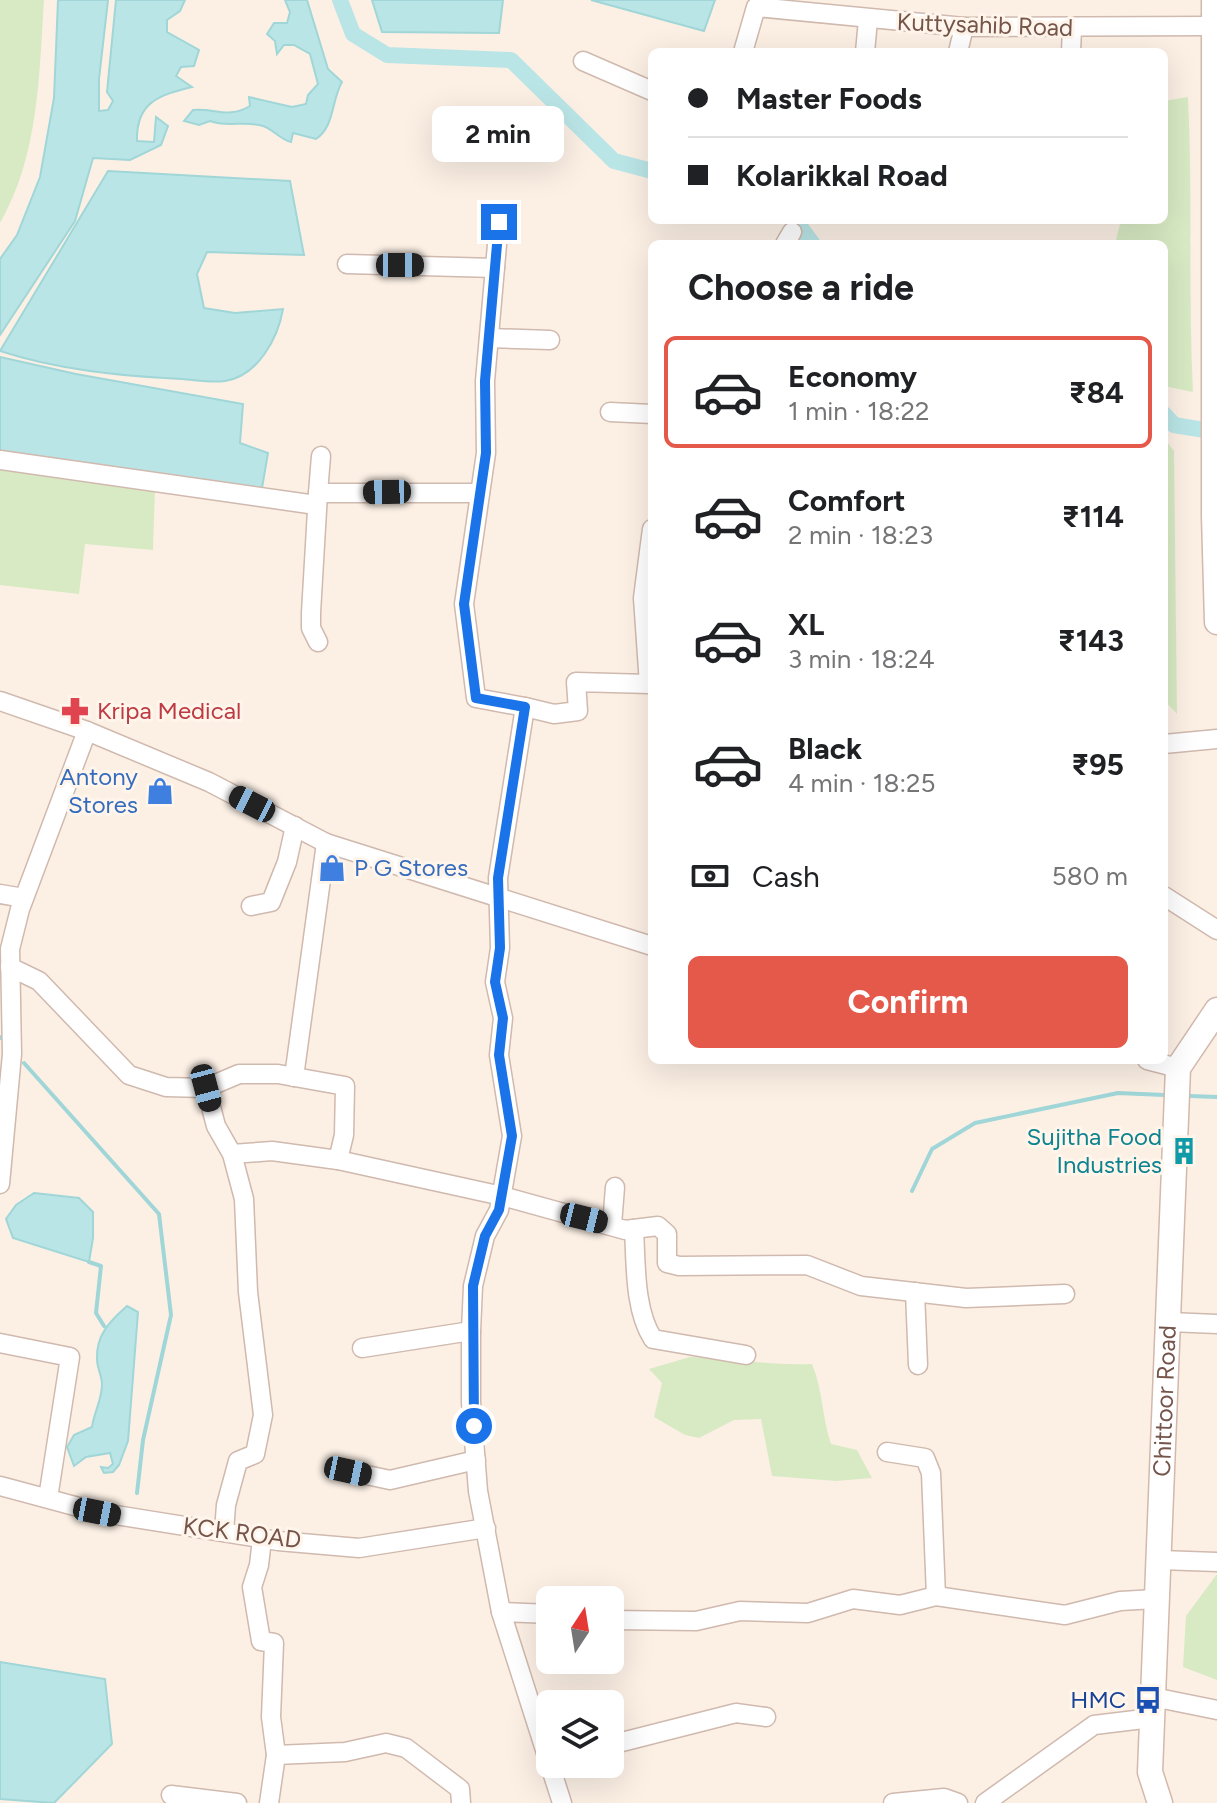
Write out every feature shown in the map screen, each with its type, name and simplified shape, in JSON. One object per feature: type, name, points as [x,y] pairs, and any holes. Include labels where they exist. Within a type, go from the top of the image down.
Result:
[{"type":"main road","points":[[1214,0],[1214,516],[1217,622]]},
{"type":"main road","points":[[1178,1068],[1217,1010]]},
{"type":"main road","name":"Chittoor Road","points":[[1160,1803],[1150,1772],[1178,1068]]},
{"type":"street","name":"Kuttysahib Road","points":[[744,48],[756,7],[964,27],[1072,29],[1215,26]]},
{"type":"street","points":[[865,48],[868,20]]},
{"type":"street","points":[[959,48],[964,27]]},
{"type":"street","points":[[1071,48],[1072,29]]},
{"type":"street","points":[[583,61],[648,89]]},
{"type":"street","points":[[499,222],[485,381],[486,453],[464,604],[476,698],[554,714],[578,711],[576,682],[648,684]]},
{"type":"street","points":[[347,264],[495,268]]},
{"type":"street","points":[[489,338],[550,340]]},
{"type":"street","points":[[610,412],[648,414]]},
{"type":"street","points":[[318,642],[311,628],[311,613],[321,456]]},
{"type":"street","points":[[0,460],[317,499],[480,493]]},
{"type":"street","points":[[0,701],[87,731],[209,782],[326,843],[648,945]]},
{"type":"street","points":[[525,707],[498,878],[500,948],[495,982],[503,1018],[499,1055],[512,1136],[502,1196],[485,1236],[473,1286],[471,1402],[476,1460],[501,1612],[536,1717]]},
{"type":"street","points":[[0,1184],[12,1049],[10,949],[24,898],[87,731]]},
{"type":"street","points":[[1168,744],[1217,739]]},
{"type":"street","points":[[251,906],[271,902],[287,862],[295,826]]},
{"type":"street","points":[[294,1077],[326,843]]},
{"type":"street","points":[[0,894],[24,898]]},
{"type":"street","points":[[1168,899],[1217,930]]},
{"type":"street","points":[[10,967],[39,981],[129,1075],[166,1087],[206,1088],[239,1074],[294,1077],[345,1086],[344,1135],[338,1160]]},
{"type":"street","points":[[1162,1064],[1178,1068]]},
{"type":"street","points":[[206,1088],[216,1126],[232,1154],[244,1199],[248,1292],[263,1415],[255,1454],[238,1461],[226,1505],[224,1532]]},
{"type":"street","points":[[232,1154],[272,1151],[338,1160],[502,1196],[612,1225],[634,1229],[658,1226],[667,1234],[667,1263],[679,1266],[807,1265],[861,1286],[966,1298],[1065,1294]]},
{"type":"street","points":[[612,1225],[615,1187]]},
{"type":"street","points":[[634,1229],[642,1309],[646,1328],[653,1339],[746,1355]]},
{"type":"street","points":[[915,1292],[918,1365]]},
{"type":"street","points":[[1169,1322],[1217,1324]]},
{"type":"street","points":[[362,1348],[471,1331]]},
{"type":"street","points":[[0,1343],[70,1357],[48,1498]]},
{"type":"street","points":[[887,1452],[925,1458],[931,1473],[936,1596]]},
{"type":"street","points":[[348,1471],[390,1480],[476,1460]]},
{"type":"street","name":"KCK ROAD","points":[[0,1486],[97,1512],[262,1539],[359,1548],[486,1528]]},
{"type":"street","points":[[262,1539],[252,1587],[261,1641],[274,1643],[271,1717],[276,1755],[269,1803]]},
{"type":"street","points":[[1160,1560],[1217,1562]]},
{"type":"street","points":[[624,1620],[696,1621],[740,1611],[808,1613],[853,1599],[900,1605],[936,1596],[1065,1615],[1120,1601],[1156,1599]]},
{"type":"street","points":[[501,1612],[536,1613]]},
{"type":"street","points":[[985,1803],[1094,1725],[1152,1707],[1217,1710]]},
{"type":"street","points":[[624,1741],[736,1713],[766,1717]]},
{"type":"street","points":[[276,1755],[345,1752],[386,1743],[406,1748],[460,1789],[461,1803]]},
{"type":"street","points":[[555,1778],[562,1803]]},
{"type":"street","points":[[171,1795],[237,1803]]},
{"type":"street","points":[[893,1803],[944,1798],[958,1803]]},
{"type":"green space","points":[[0,0],[44,0],[38,86],[30,143],[13,197],[0,223]]},
{"type":"green space","points":[[1188,97],[1193,392],[1168,387],[1168,240],[1116,240],[1120,224],[1168,224],[1168,100]]},
{"type":"green space","points":[[1168,443],[1174,451],[1177,714],[1168,704]]},
{"type":"green space","points":[[0,466],[155,486],[153,550],[85,544],[79,594],[0,585]]},
{"type":"green space","points":[[690,1357],[812,1364],[831,1444],[857,1450],[872,1478],[836,1481],[772,1476],[761,1419],[734,1420],[699,1438],[685,1435],[654,1417],[662,1383],[649,1369]]},
{"type":"green space","points":[[1217,1574],[1217,1680],[1183,1667],[1186,1616]]},
{"type":"water","points":[[58,0],[108,0],[99,79],[99,111],[108,110],[113,101],[107,92],[116,0],[185,0],[180,11],[167,20],[167,32],[199,50],[194,66],[181,67],[176,76],[192,87],[160,97],[145,109],[141,117],[137,141],[154,142],[156,117],[168,126],[161,145],[130,160],[93,158],[75,221],[0,335],[0,259],[17,235],[40,177],[54,98]]},
{"type":"water","points":[[285,0],[307,0],[328,69],[342,82],[330,120],[322,134],[316,139],[293,133],[291,142],[257,124],[210,121],[199,125],[184,121],[193,110],[242,110],[250,106],[249,97],[292,107],[306,104],[308,95],[318,84],[310,54],[294,45],[284,45],[277,54],[275,41],[267,34],[274,23],[287,23],[290,12]]},
{"type":"water","points":[[372,0],[503,0],[499,33],[382,32]]},
{"type":"water","points":[[591,0],[715,0],[704,31]]},
{"type":"water","points":[[108,171],[290,181],[304,255],[207,252],[197,274],[204,308],[235,313],[283,309],[271,343],[257,364],[247,372],[220,382],[136,376],[67,367],[0,351]]},
{"type":"water","points":[[0,357],[243,404],[240,443],[268,453],[261,494],[0,456]]},
{"type":"water","points":[[34,1193],[79,1198],[93,1212],[89,1262],[13,1238],[6,1219],[16,1205]]},
{"type":"water","points":[[127,1306],[138,1312],[128,1441],[119,1465],[113,1472],[104,1473],[101,1467],[108,1468],[113,1464],[110,1453],[86,1457],[74,1466],[67,1447],[74,1435],[92,1427],[102,1390],[97,1359],[99,1343],[110,1323]]},
{"type":"water","points":[[0,1662],[105,1679],[112,1744],[54,1803],[0,1799]]},
{"type":"waterway","points":[[340,0],[353,34],[387,55],[511,60],[614,161],[648,170]]},
{"type":"waterway","points":[[798,224],[810,240]]},
{"type":"waterway","points":[[1168,418],[1174,425],[1217,432]]},
{"type":"waterway","points":[[24,1063],[159,1214],[171,1315],[143,1440],[137,1493]]},
{"type":"waterway","points":[[912,1191],[932,1149],[975,1123],[1118,1093],[1164,1095]]},
{"type":"waterway","points":[[1190,1096],[1217,1097]]},
{"type":"waterway","points":[[89,1262],[101,1266],[96,1313],[104,1326]]},
{"type":"place","name":"Kripa Medical","points":[[75,711]]},
{"type":"place","name":"Antony Stores","points":[[160,791]]},
{"type":"place","name":"P G Stores","points":[[332,868]]},
{"type":"place","name":"Sujitha Food Industries","points":[[1184,1151]]},
{"type":"place","name":"HMC","points":[[1148,1700]]},
{"type":"route","points":[[474,1426],[471,1402],[473,1286],[485,1236],[499,1210],[512,1136],[499,1055],[503,1018],[495,982],[500,948],[498,878],[525,707],[476,698],[464,604],[486,453],[485,381],[499,222]]}]
